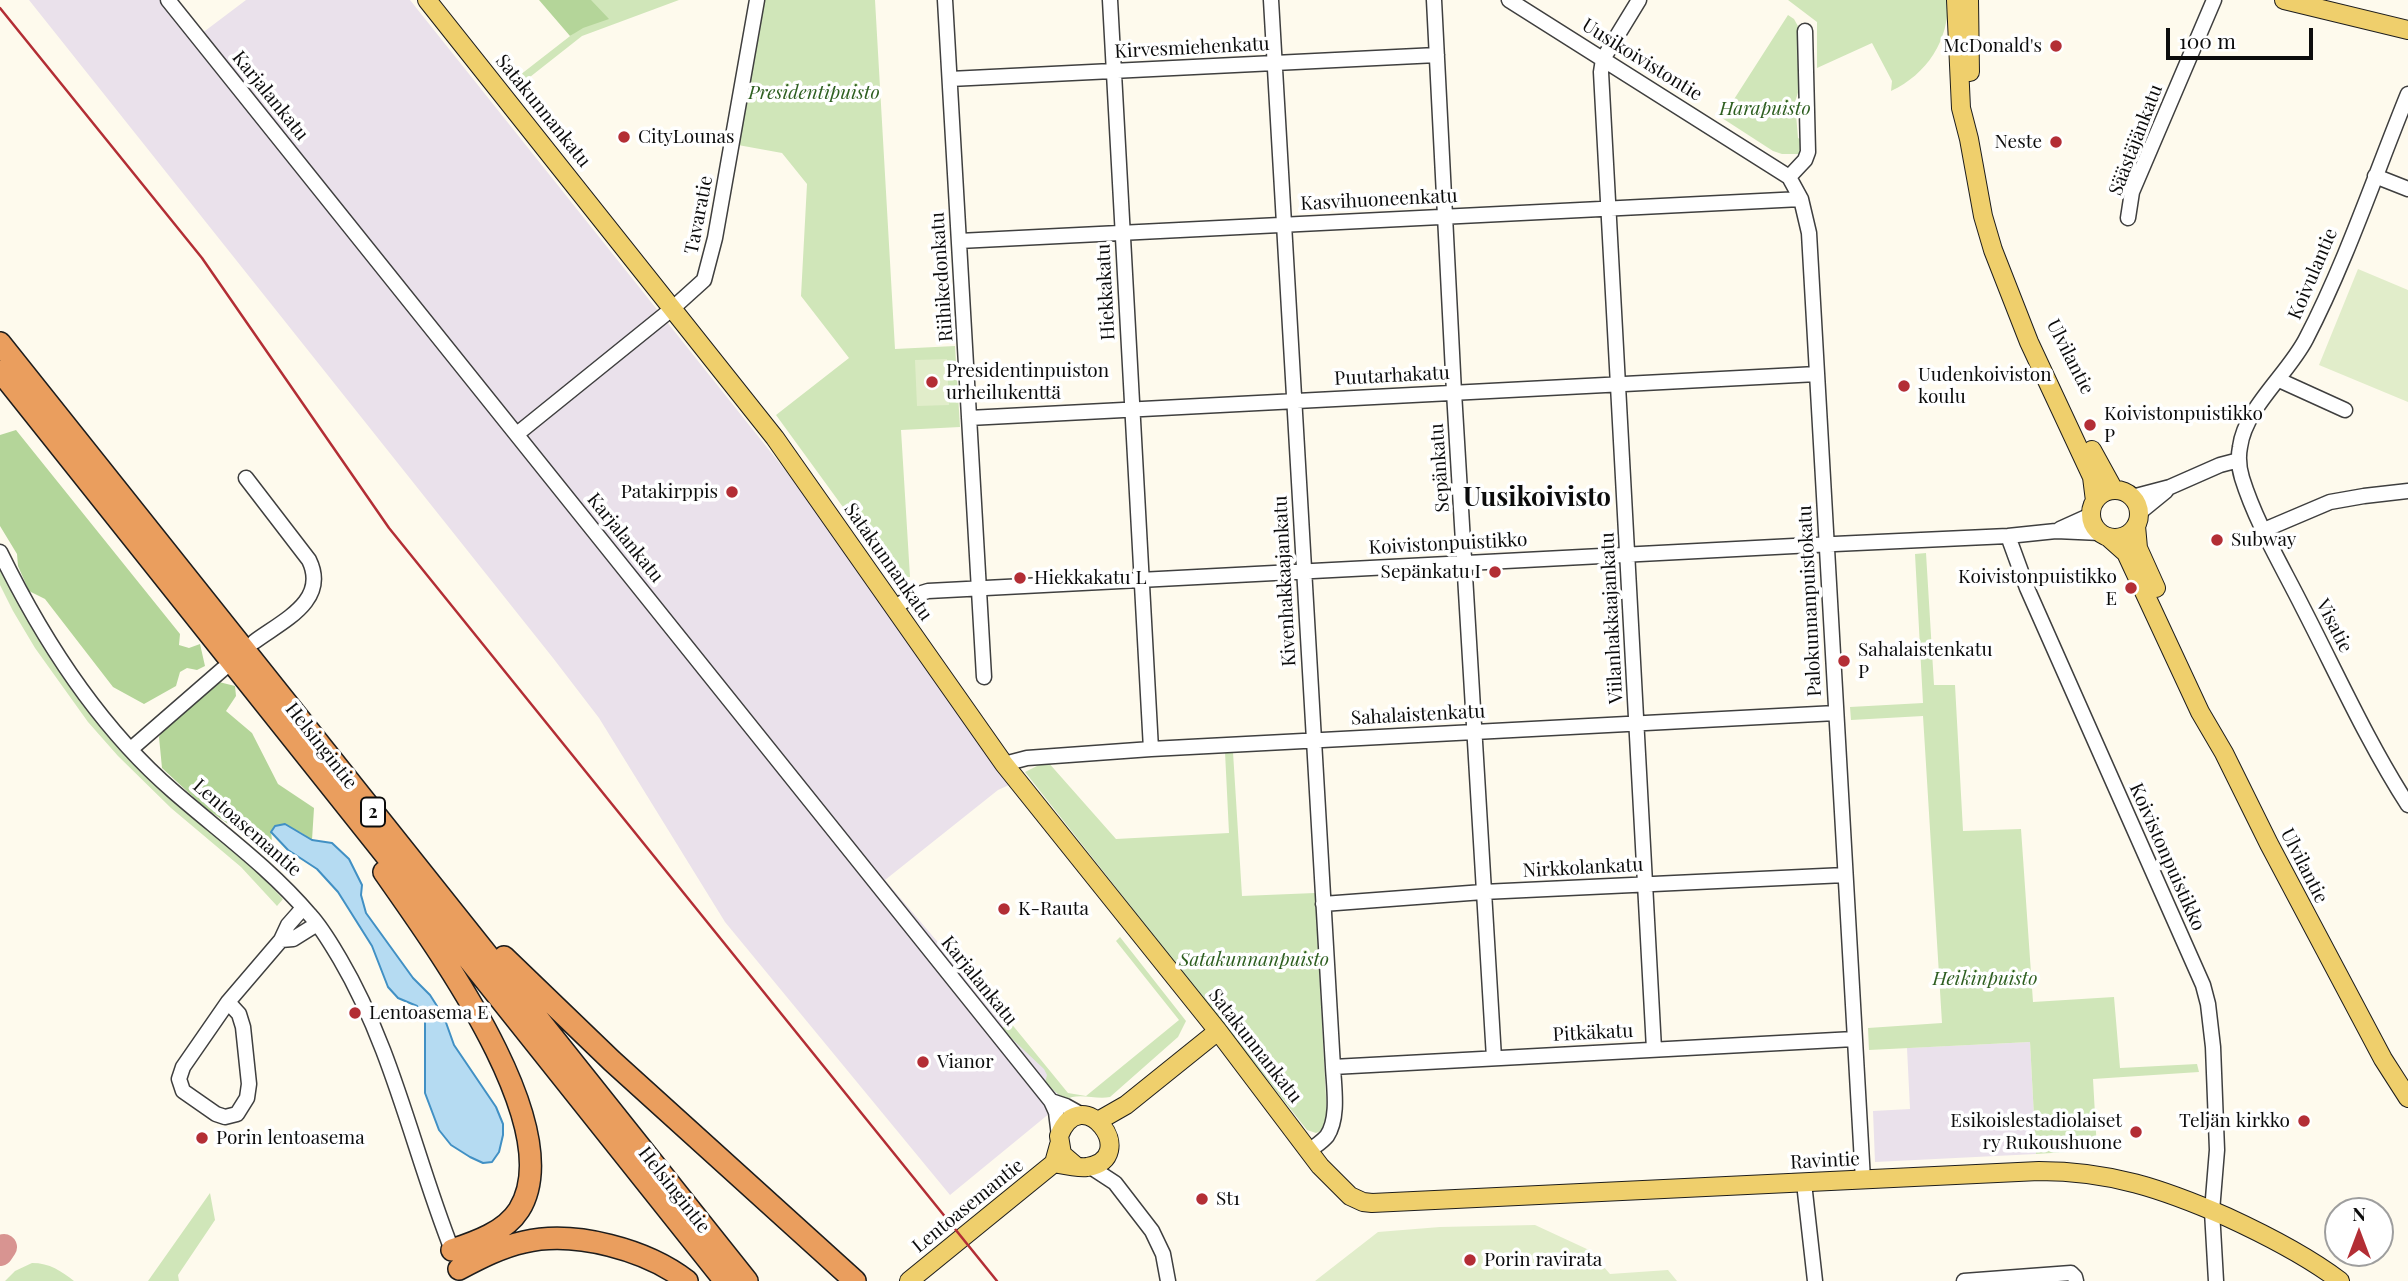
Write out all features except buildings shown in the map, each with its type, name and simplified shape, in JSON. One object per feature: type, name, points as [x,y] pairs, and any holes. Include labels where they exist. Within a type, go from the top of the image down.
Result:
[{"type":"highway","name":"Helsingintie","points":[[0,343],[747,1281]]},
{"type":"highway","name":"Helsingintie","points":[[0,371],[725,1281]]},
{"type":"highway","points":[[283,726],[442,958],[508,1074],[520,1107],[527,1132],[531,1168],[524,1199],[518,1211],[459,1267]]},
{"type":"highway","points":[[424,873],[462,909],[494,947],[612,1061],[855,1281]]},
{"type":"highway","points":[[459,1267],[526,1241],[568,1240],[607,1245],[642,1255],[664,1265],[687,1281]]},
{"type":"main road","name":"Satakunnankatu","points":[[428,0],[775,438],[1004,764],[1218,1031],[1309,1151]]},
{"type":"main road","name":"Ulvilantie","points":[[1956,0],[1961,108],[1983,216],[1993,250],[2029,342],[2092,477],[2093,508]]},
{"type":"main road","name":"Ulvilantie","points":[[1969,0],[1969,139]]},
{"type":"main road","points":[[2284,0],[2408,30]]},
{"type":"main road","name":"Ulvilantie","points":[[2006,281],[2038,338],[2103,472],[2114,489]]},
{"type":"main road","points":[[2114,489],[2124,491],[2136,512],[2128,534],[2119,537],[2104,535],[2094,526],[2093,508],[2106,491],[2114,489]]},
{"type":"main road","name":"Ulvilantie","points":[[2136,512],[2138,548],[2208,709],[2224,753]]},
{"type":"main road","name":"Ulvilantie","points":[[2104,535],[2126,553],[2200,712],[2224,753],[2383,1059],[2408,1098]]},
{"type":"main road","name":"Ulvilantie","points":[[2351,996],[2408,1079]]},
{"type":"main road","points":[[1100,1129],[1069,1121],[1059,1141],[1065,1158],[1083,1166],[1098,1163],[1100,1129],[1218,1031]]},
{"type":"main road","name":"Lentoasemantie","points":[[909,1281],[1054,1163],[1059,1141]]},
{"type":"main road","name":"Ravintie","points":[[1309,1151],[1345,1192],[1356,1199],[1372,1203],[2039,1171],[2074,1172],[2142,1184],[2177,1195],[2268,1237],[2340,1281]]},
{"type":"main road","name":"Lentoasemantie","points":[[1054,1163],[1083,1166]]},
{"type":"street","name":"Karjalankatu","points":[[168,0],[1051,1101],[1056,1112],[1059,1141]]},
{"type":"street","name":"Tavaratie","points":[[517,434],[673,308],[699,286],[707,274],[757,0]]},
{"type":"street","name":"Riihikedonkatu","points":[[946,0],[984,677]]},
{"type":"street","name":"Hiekkakatu","points":[[1110,0],[1151,749]]},
{"type":"street","name":"Kivenhakkaajankatu","points":[[1271,0],[1333,1068],[1334,1109],[1329,1131],[1325,1139],[1309,1151]]},
{"type":"street","name":"Sepänkatu","points":[[1434,0],[1454,392],[1494,1058]]},
{"type":"street","name":"Uusikoivistontie","points":[[1509,0],[1789,177]]},
{"type":"street","points":[[1603,59],[1639,0]]},
{"type":"street","name":"Säästäjänkatu","points":[[2128,218],[2132,192],[2214,0]]},
{"type":"street","points":[[1789,177],[1805,160],[1808,152],[1805,31]]},
{"type":"street","name":"Kirvesmiehenkatu","points":[[950,79],[1437,55]]},
{"type":"street","name":"Viilanhakkaajankatu","points":[[1603,59],[1601,72],[1608,209],[1654,1049]]},
{"type":"street","name":"Koivulantie","points":[[2239,460],[2244,430],[2254,412],[2293,362],[2316,317],[2408,94]]},
{"type":"street","points":[[2375,176],[2408,190]]},
{"type":"street","name":"Palokunnanpuistokatu","points":[[1789,177],[1801,199],[1809,233],[1863,1180]]},
{"type":"street","name":"Kasvihuoneenkatu","points":[[959,241],[1801,199]]},
{"type":"street","name":"Puutarhakatu","points":[[969,418],[1817,374]]},
{"type":"street","points":[[2279,380],[2346,410]]},
{"type":"street","points":[[2136,512],[2170,487],[2220,465],[2239,460]]},
{"type":"street","name":"Visatie","points":[[2239,460],[2244,486],[2264,530],[2359,719],[2408,805]]},
{"type":"street","points":[[246,478],[309,560],[314,570],[315,583],[304,605],[254,642]]},
{"type":"street","points":[[2264,530],[2330,502],[2408,491]]},
{"type":"street","name":"Koivistonpuistikko","points":[[2056,531],[2093,508]]},
{"type":"street","name":"Koivistonpuistikko","points":[[894,608],[912,596],[928,591],[2008,537],[2056,531],[2104,535]]},
{"type":"street","name":"Koivistonpuistikko","points":[[2008,537],[2027,588],[2203,985],[2213,1046],[2217,1150],[2211,1211],[2216,1281]]},
{"type":"street","name":"Lentoasemantie","points":[[0,552],[25,601],[88,700],[172,790],[267,869],[317,924],[335,950],[363,1001],[386,1058],[459,1267]]},
{"type":"street","points":[[131,749],[223,669]]},
{"type":"street","name":"Sahalaistenkatu","points":[[1004,764],[1027,758],[1151,749],[1836,713]]},
{"type":"street","name":"Nirkkolankatu","points":[[1324,904],[1483,892],[1845,876]]},
{"type":"street","points":[[228,1002],[239,1014],[243,1027],[249,1084],[247,1098],[237,1114],[225,1117],[216,1114],[183,1091],[179,1079],[191,1053],[228,1002],[281,940],[288,925],[303,908]]},
{"type":"street","points":[[281,940],[293,939],[317,924]]},
{"type":"street","name":"Pitkäkatu","points":[[1333,1068],[1854,1039]]},
{"type":"street","name":"Karjalankatu","points":[[1051,1101],[1066,1105],[1100,1129]]},
{"type":"street","points":[[1100,1129],[1115,1183],[1152,1231],[1163,1254],[1168,1281]]},
{"type":"street","points":[[1083,1166],[1115,1183]]},
{"type":"street","points":[[1804,1183],[1815,1281]]},
{"type":"street","points":[[1964,1281],[2039,1278],[2071,1273],[2076,1277],[2076,1281]]},
{"type":"shaded area","points":[[29,0],[162,0],[193,40],[246,0],[410,0],[793,480],[1009,785],[998,790],[885,880],[1066,1093],[1050,1113],[950,1195],[725,922],[599,718],[553,658]]},
{"type":"shaded area","points":[[2030,1042],[2036,1154],[1875,1162],[1873,1111],[1910,1109],[1907,1048]]},
{"type":"green space","points":[[539,0],[591,0],[609,19],[583,28],[570,36]]},
{"type":"green space","points":[[547,0],[679,0],[582,36],[516,88],[511,82],[574,33]]},
{"type":"green space","name":"Presidentipuisto","points":[[764,0],[875,0],[895,349],[955,346],[960,427],[901,430],[910,577],[900,577],[888,569],[776,415],[849,358],[801,296],[807,184],[782,153],[738,145]]},
{"type":"green space","points":[[1788,0],[1948,0],[1945,29],[1933,54],[1915,75],[1891,91],[1892,81],[1872,43],[1817,68],[1817,22]]},
{"type":"green space","name":"Harapuisto","points":[[1788,15],[1799,28],[1801,83],[1795,102],[1798,138],[1805,142],[1803,150],[1798,154],[1773,151],[1722,118]]},
{"type":"green space","points":[[2358,269],[2408,290],[2408,402],[2319,365]]},
{"type":"green space","name":"Presidentinpuiston urheilukenttä","points":[[947,359],[949,405],[917,406],[915,360]]},
{"type":"green space","points":[[16,430],[180,634],[179,645],[189,648],[200,644],[205,666],[197,670],[187,668],[180,672],[176,686],[144,704],[113,687],[45,599],[29,591],[18,566],[17,554],[0,526],[0,435]]},
{"type":"green space","name":"Heikinpuisto","points":[[1926,553],[1934,685],[1955,685],[1963,831],[2021,829],[2033,1002],[2114,997],[2120,1068],[2197,1064],[2199,1072],[2093,1079],[2097,1150],[2036,1154],[2030,1042],[1869,1050],[1868,1028],[1942,1023],[1923,716],[1851,720],[1850,707],[1923,703],[1915,554]]},
{"type":"green space","points":[[0,564],[25,614],[78,696],[249,863],[283,899],[277,906],[241,867],[171,808],[88,722],[35,648],[13,611],[0,585]]},
{"type":"green space","points":[[219,682],[235,686],[236,696],[226,711],[252,733],[278,784],[314,808],[312,840],[300,832],[275,826],[271,832],[272,840],[241,819],[231,826],[204,807],[162,768],[159,737],[168,722]]},
{"type":"green space","name":"Satakunnanpuisto","points":[[1225,752],[1233,752],[1242,896],[1315,893],[1327,1116],[1325,1129],[1316,1133],[1307,1130],[1025,772],[1047,761],[1116,839],[1229,833]]},
{"type":"green space","points":[[1120,937],[1186,1021],[1178,1037],[1110,1097],[1075,1097],[1065,1100],[1045,1083],[1047,1075],[1044,1069],[1003,1028],[1010,1022],[1068,1093],[1086,1096],[1179,1020],[1116,941]]},
{"type":"green space","points":[[210,1193],[215,1220],[178,1275],[179,1281],[148,1281]]},
{"type":"green space","name":"Porin ravirata","points":[[1535,1225],[1589,1250],[1610,1274],[1668,1270],[1677,1281],[1315,1281],[1378,1232],[1440,1227]]},
{"type":"green space","points":[[32,1263],[50,1266],[74,1281],[5,1281],[15,1271]]},
{"type":"water","points":[[285,824],[312,840],[332,843],[349,859],[362,885],[361,895],[366,913],[413,978],[430,995],[444,1017],[454,1045],[496,1107],[503,1124],[503,1135],[499,1152],[492,1162],[483,1163],[470,1157],[451,1145],[439,1130],[425,1093],[425,1022],[417,1006],[398,998],[388,987],[372,946],[338,892],[317,869],[288,850],[271,832],[275,826]]},
{"type":"taxiway","points":[[0,1253],[4,1247]]},
{"type":"railway","points":[[0,8],[202,258],[389,528],[997,1281]]},
{"type":"place","name":"McDonald's","points":[[2056,46]]},
{"type":"place","name":"CityLounas","points":[[624,137]]},
{"type":"place","name":"Neste","points":[[2056,142]]},
{"type":"place","name":"Presidentinpuiston urheilukenttä","points":[[932,382]]},
{"type":"place","name":"Uudenkoiviston koulu","points":[[1904,386]]},
{"type":"place","name":"Koivistonpuistikko P","points":[[2090,425]]},
{"type":"place","name":"Patakirppis","points":[[732,492]]},
{"type":"place","name":"Subway","points":[[2217,540]]},
{"type":"place","name":"Sepänkatu I","points":[[1495,572]]},
{"type":"place","name":"Hiekkakatu L","points":[[1020,578]]},
{"type":"place","name":"Koivistonpuistikko E","points":[[2131,588]]},
{"type":"place","name":"Sahalaistenkatu P","points":[[1844,661]]},
{"type":"place","name":"K-Rauta","points":[[1004,909]]},
{"type":"place","name":"Lentoasema E","points":[[355,1013]]},
{"type":"place","name":"Vianor","points":[[923,1062]]},
{"type":"place","name":"Teljän kirkko","points":[[2304,1121]]},
{"type":"place","name":"Esikoislestadiolaiset ry Rukoushuone","points":[[2136,1132]]},
{"type":"place","name":"Porin lentoasema","points":[[202,1138]]},
{"type":"place","name":"St1","points":[[1202,1199]]},
{"type":"place","name":"Porin ravirata","points":[[1470,1260]]},
{"type":"district","name":"Uusikoivisto","points":[[1537,498]]}]
